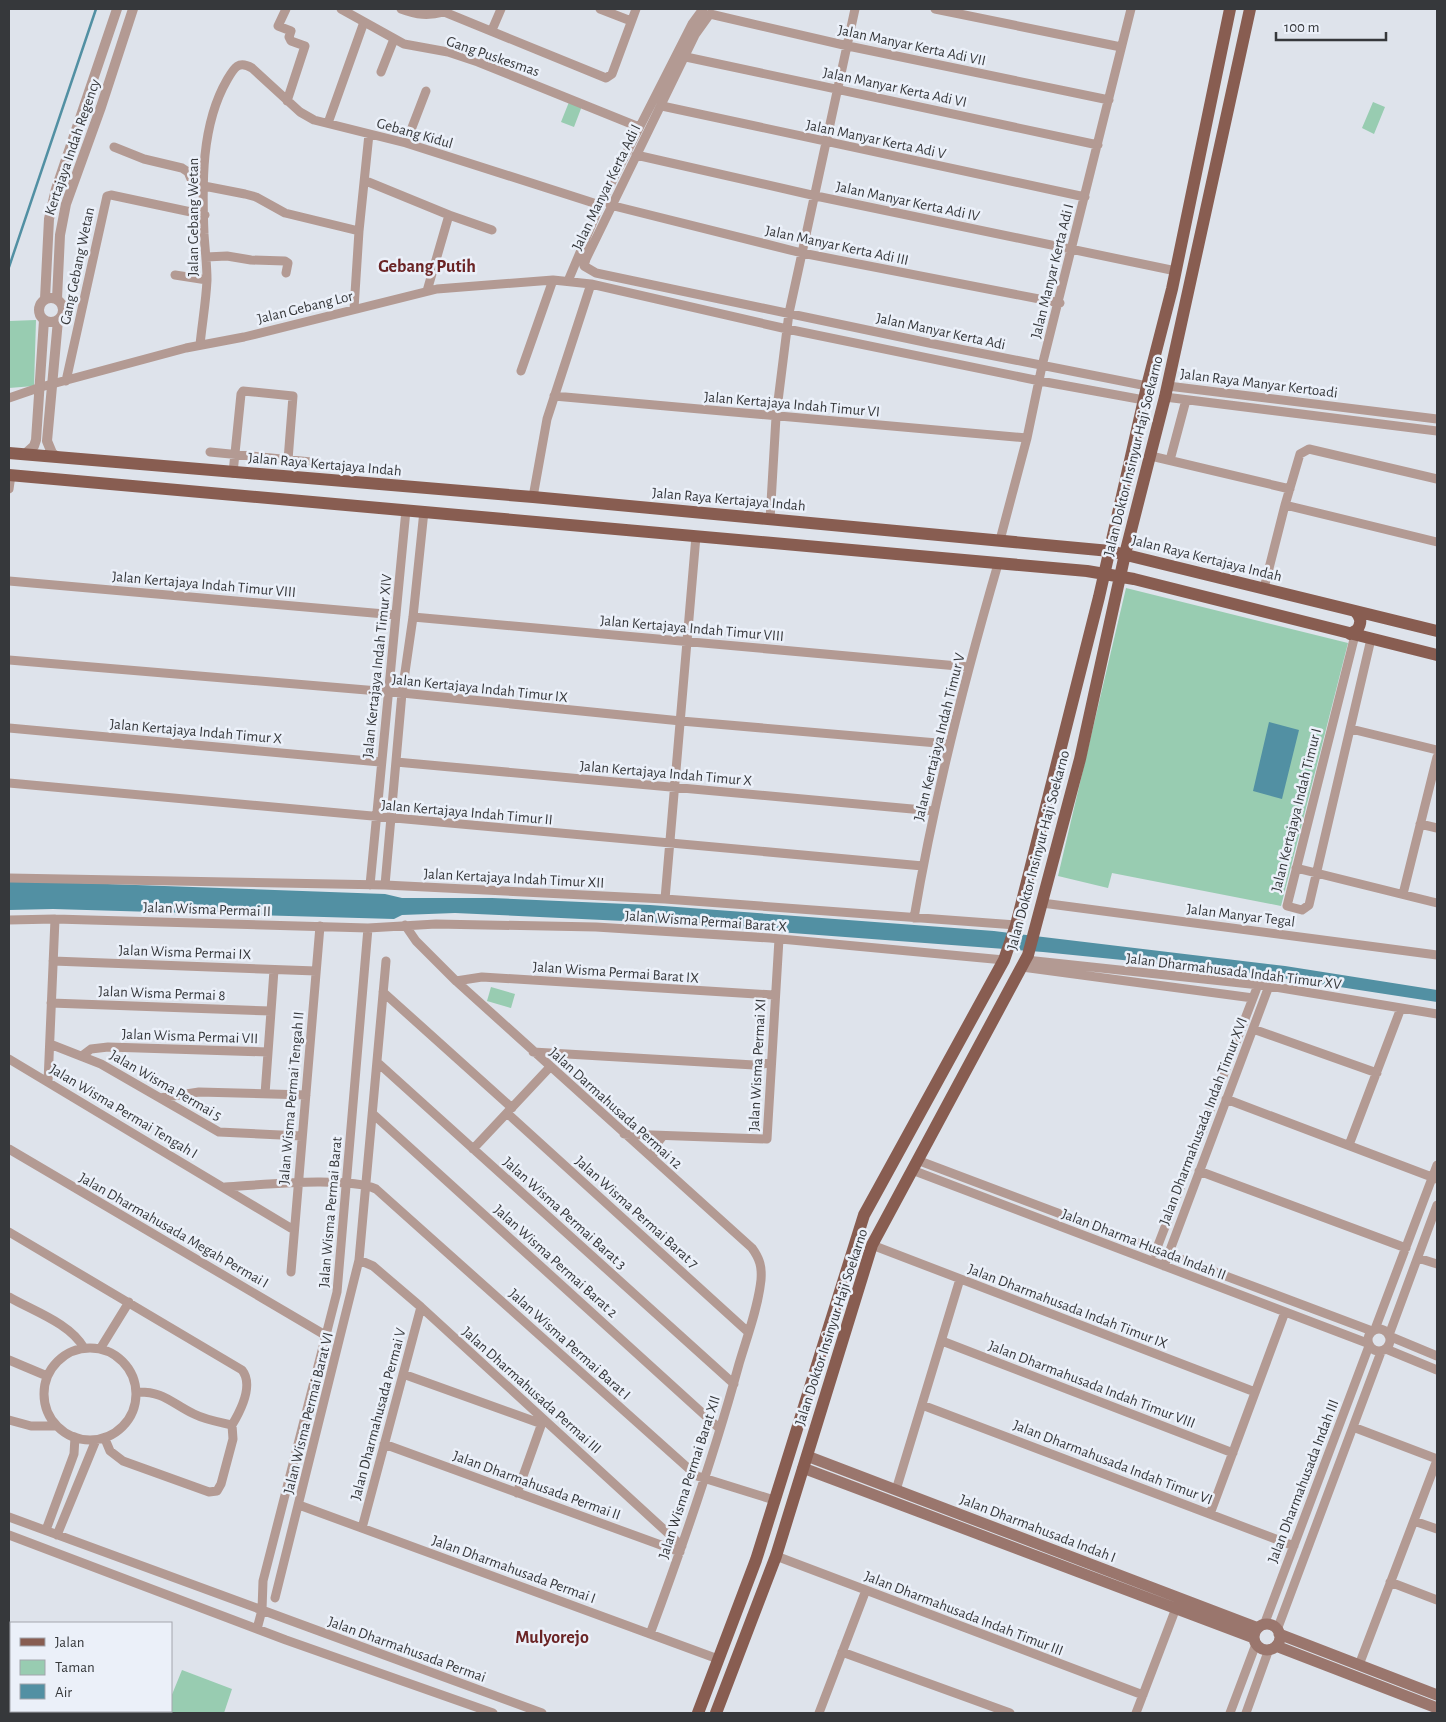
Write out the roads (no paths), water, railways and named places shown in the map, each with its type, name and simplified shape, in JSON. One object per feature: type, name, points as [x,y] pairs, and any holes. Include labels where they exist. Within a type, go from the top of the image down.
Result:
[{"type":"main road","name":"Jalan Doktor Insinyur Haji Soekarno","points":[[698,1713],[756,1560],[864,1215],[1006,955],[1015,927],[1105,574],[1174,277],[1230,9]]},
{"type":"main road","name":"Jalan Doktor Insinyur Haji Soekarno","points":[[716,1713],[774,1561],[872,1245],[1025,961],[1080,759],[1125,554],[1166,392],[1250,9]]},
{"type":"main road","points":[[1174,277],[1191,280]]},
{"type":"main road","name":"Jalan Raya Kertajaya Indah","points":[[9,453],[408,488],[534,497],[1110,551],[1437,631]]},
{"type":"main road","points":[[29,456],[38,466],[33,476]]},
{"type":"main road","points":[[52,478],[48,468],[56,458]]},
{"type":"main road","points":[[10,475],[768,542],[1121,576],[1437,655]]},
{"type":"main road","points":[[406,510],[408,488]]},
{"type":"main road","points":[[768,542],[770,520]]},
{"type":"main road","points":[[1352,634],[1360,624],[1359,615],[1355,611]]},
{"type":"main road","points":[[1374,639],[1373,628],[1377,621],[1383,617]]},
{"type":"main road","points":[[1047,799],[1053,803],[1060,801],[1070,768],[1080,759]]},
{"type":"main road","points":[[1027,883],[1039,862],[1048,826],[1053,822],[1061,826]]},
{"type":"main road","points":[[820,1352],[827,1345],[836,1348],[838,1351]]},
{"type":"main road","name":"Jalan Dharmahusada Indah I","points":[[805,1462],[896,1490],[1176,1608],[1258,1634]]},
{"type":"main road","name":"Jalan Dharmahusada Indah I","points":[[805,1462],[1258,1634]]},
{"type":"main road","points":[[756,1560],[763,1566],[774,1561]]},
{"type":"main road","points":[[1437,1695],[1278,1632],[1269,1624],[1258,1634],[1260,1648],[1272,1648],[1424,1708],[1437,1708]]},
{"type":"main road","points":[[1272,1648],[1278,1632]]},
{"type":"street","name":"Kertajaya Indah Regency","points":[[45,299],[49,219],[56,189],[118,9]]},
{"type":"street","name":"Kertajaya Indah Regency","points":[[57,299],[60,235],[66,204],[134,9]]},
{"type":"street","points":[[286,9],[278,26],[291,31],[289,37],[291,41],[305,46],[287,101]]},
{"type":"street","name":"Gang Puskesmas","points":[[341,9],[394,39],[415,47],[448,52],[478,62],[639,127]]},
{"type":"street","points":[[401,9],[418,15],[432,15],[441,10],[606,78],[612,74],[636,9]]},
{"type":"street","points":[[492,30],[501,9]]},
{"type":"street","points":[[600,9],[631,21]]},
{"type":"street","points":[[770,520],[776,417],[788,321],[855,9]]},
{"type":"street","points":[[935,9],[1121,47]]},
{"type":"street","name":"Jalan Manyar Kerta Adi I","points":[[1000,540],[1027,438],[1131,9]]},
{"type":"street","points":[[568,281],[600,205],[692,24],[707,11]]},
{"type":"street","name":"Jalan Manyar Kerta Adi VII","points":[[707,11],[848,46],[1109,100]]},
{"type":"street","name":"Jalan Manyar Kerta Adi I","points":[[707,11],[662,106],[610,205],[584,264],[591,271],[788,321]]},
{"type":"street","points":[[328,123],[364,22]]},
{"type":"street","points":[[381,72],[394,39]]},
{"type":"street","name":"Jalan Manyar Kerta Adi VI","points":[[686,57],[1098,145]]},
{"type":"street","name":"Gebang Kidul","points":[[237,65],[245,64],[252,68],[300,112],[314,120],[406,143],[600,205]]},
{"type":"street","name":"Jalan Gebang Wetan","points":[[200,345],[207,280],[204,185],[212,120],[219,96],[237,65]]},
{"type":"street","points":[[406,143],[426,91]]},
{"type":"street","points":[[86,103],[101,107]]},
{"type":"street","name":"Jalan Manyar Kerta Adi V","points":[[662,106],[1085,197]]},
{"type":"street","points":[[354,309],[369,134]]},
{"type":"street","points":[[114,147],[144,159],[182,168],[188,172],[191,179],[204,185],[256,197],[285,213],[360,230]]},
{"type":"street","name":"Jalan Manyar Kerta Adi IV","points":[[636,155],[816,196],[1072,250],[1174,277]]},
{"type":"street","points":[[366,181],[449,215],[492,230]]},
{"type":"street","name":"Gang Gebang Wetan","points":[[66,381],[107,196],[111,195],[138,200],[205,216]]},
{"type":"street","name":"Jalan Manyar Kerta Adi III","points":[[610,205],[802,253],[1060,303]]},
{"type":"street","points":[[427,291],[449,215]]},
{"type":"street","points":[[206,257],[227,256],[251,260],[285,260],[288,263],[286,273]]},
{"type":"street","points":[[175,275],[207,280]]},
{"type":"street","points":[[521,371],[553,280]]},
{"type":"street","name":"Jalan Gebang Lor","points":[[46,386],[200,345],[244,337],[427,291],[466,285],[553,280],[568,281]]},
{"type":"street","name":"Jalan Manyar Kerta Adi","points":[[568,281],[788,321],[1041,374],[1146,393]]},
{"type":"street","points":[[534,497],[543,436],[554,396],[591,284]]},
{"type":"street","points":[[44,320],[50,322],[62,317],[63,307],[57,299],[45,299],[39,311],[44,320],[47,441],[56,458]]},
{"type":"street","points":[[29,456],[36,440],[58,320]]},
{"type":"street","name":"Jalan Manyar Kerta Adi","points":[[788,321],[1041,374],[1146,393]]},
{"type":"street","points":[[9,398],[46,386]]},
{"type":"street","points":[[233,473],[241,394],[243,391],[289,395],[294,399],[288,460]]},
{"type":"street","name":"Jalan Raya Manyar Kertoadi","points":[[1166,392],[1186,400],[1320,410]]},
{"type":"street","name":"Jalan Raya Manyar Kertoadi","points":[[1166,392],[1345,413],[1437,419]]},
{"type":"street","name":"Jalan Kertajaya Indah Timur VI","points":[[554,396],[1027,438]]},
{"type":"street","points":[[1170,460],[1186,400]]},
{"type":"street","name":"Jalan Raya Manyar Kertoadi","points":[[1345,413],[1437,431]]},
{"type":"street","points":[[1264,588],[1300,454],[1309,449],[1437,479]]},
{"type":"street","points":[[210,452],[311,462]]},
{"type":"street","points":[[1151,456],[1290,489]]},
{"type":"street","points":[[9,489],[10,475]]},
{"type":"street","points":[[1285,505],[1437,542]]},
{"type":"street","name":"Jalan Kertajaya Indah Timur XIV","points":[[370,885],[380,762],[406,510]]},
{"type":"street","name":"Jalan Kertajaya Indah Timur XIV","points":[[384,885],[402,692],[413,617],[424,511]]},
{"type":"street","points":[[665,899],[673,787],[681,721],[696,536]]},
{"type":"street","name":"Jalan Kertajaya Indah Timur V","points":[[914,918],[949,744],[998,564]]},
{"type":"street","name":"Jalan Kertajaya Indah Timur VIII","points":[[9,581],[396,615]]},
{"type":"street","name":"Jalan Kertajaya Indah Timur VIII","points":[[413,617],[969,667]]},
{"type":"street","name":"Jalan Kertajaya Indah Timur I","points":[[1352,634],[1287,906],[1302,910],[1307,908],[1374,639]]},
{"type":"street","name":"Jalan Kertajaya Indah Timur IX","points":[[9,660],[402,692],[681,721],[949,744]]},
{"type":"street","name":"Jalan Kertajaya Indah Timur X","points":[[9,728],[380,762]]},
{"type":"street","points":[[1351,730],[1437,750]]},
{"type":"street","points":[[1403,894],[1437,757]]},
{"type":"street","name":"Jalan Kertajaya Indah Timur X","points":[[396,762],[934,811]]},
{"type":"street","name":"Jalan Kertajaya Indah Timur II","points":[[9,783],[923,866]]},
{"type":"street","points":[[1420,824],[1437,828]]},
{"type":"street","points":[[1296,868],[1437,903]]},
{"type":"street","name":"Jalan Kertajaya Indah Timur XII","points":[[9,878],[384,885],[665,899],[1015,927]]},
{"type":"street","name":"Jalan Manyar Tegal","points":[[1042,903],[1437,955]]},
{"type":"street","points":[[48,1082],[55,919]]},
{"type":"street","name":"Jalan Wisma Permai II","points":[[9,920],[55,919],[368,928],[405,925]]},
{"type":"street","name":"Jalan Wisma Permai Barat X","points":[[405,925],[596,927],[1006,955]]},
{"type":"street","name":"Jalan Darmahusada Permai 12","points":[[405,925],[416,941],[456,981],[623,1134],[752,1248],[760,1258],[761,1280],[748,1330]]},
{"type":"street","name":"Jalan Wisma Permai Tengah II","points":[[291,1272],[320,926]]},
{"type":"street","name":"Jalan Wisma Permai Barat","points":[[262,1610],[263,1581],[339,1277],[368,928]]},
{"type":"street","name":"Jalan Wisma Permai XI","points":[[623,1134],[767,1139],[774,996],[779,939]]},
{"type":"street","name":"Jalan Wisma Permai IX","points":[[53,961],[316,971]]},
{"type":"street","name":"Jalan Wisma Permai Barat VI","points":[[275,1598],[359,1260],[363,1229],[364,1184],[373,1114],[386,961]]},
{"type":"street","name":"Jalan Dharmahusada Indah Timur XV","points":[[1025,961],[1269,986],[1437,1014]]},
{"type":"street","name":"Jalan Dharmahusada Indah Timur XV","points":[[1025,961],[1253,998]]},
{"type":"street","points":[[265,1094],[274,970]]},
{"type":"street","name":"Jalan Wisma Permai Barat IX","points":[[456,981],[482,977],[774,996]]},
{"type":"street","points":[[1151,1262],[1258,985]]},
{"type":"street","name":"Jalan Dharmahusada Indah Timur XVI","points":[[1164,1266],[1269,986]]},
{"type":"street","name":"Jalan Wisma Permai Barat 7","points":[[383,992],[748,1330]]},
{"type":"street","name":"Jalan Wisma Permai 8","points":[[51,1002],[271,1010]]},
{"type":"street","points":[[1349,1145],[1401,1008]]},
{"type":"street","points":[[1253,1029],[1377,1073]]},
{"type":"street","name":"Jalan Wisma Permai 5","points":[[50,1044],[82,1054],[219,1132],[302,1136]]},
{"type":"street","name":"Jalan Wisma Permai VII","points":[[82,1054],[92,1049],[108,1047],[268,1052]]},
{"type":"street","points":[[533,1052],[754,1065],[770,1063]]},
{"type":"street","name":"Jalan Wisma Permai Tengah I","points":[[9,1059],[226,1187],[294,1230]]},
{"type":"street","name":"Jalan Wisma Permai Barat 3","points":[[377,1062],[734,1384]]},
{"type":"street","points":[[473,1149],[550,1067]]},
{"type":"street","points":[[160,1098],[199,1092],[306,1095]]},
{"type":"street","points":[[1226,1099],[1435,1178]]},
{"type":"street","name":"Jalan Wisma Permai Barat 2","points":[[373,1114],[720,1429]]},
{"type":"street","points":[[648,1155],[648,1141],[657,1136]]},
{"type":"street","name":"Jalan Dharmahusada Megah Permai I","points":[[9,1149],[325,1335]]},
{"type":"street","name":"Jalan Dharma Husada Indah II","points":[[914,1165],[1156,1248],[1374,1330]]},
{"type":"street","name":"Jalan Dharma Husada Indah II","points":[[914,1165],[1151,1262],[1368,1345]]},
{"type":"street","points":[[1437,1166],[1435,1178],[1368,1345],[1374,1351],[1384,1350],[1437,1370]]},
{"type":"street","points":[[1199,1171],[1406,1248]]},
{"type":"street","points":[[226,1187],[364,1184]]},
{"type":"street","name":"Jalan Wisma Permai Barat I","points":[[364,1184],[383,1193],[696,1476],[774,1500]]},
{"type":"street","points":[[1384,1350],[1390,1342],[1389,1336],[1437,1205]]},
{"type":"street","points":[[9,1232],[242,1370],[246,1375],[248,1384],[232,1425],[233,1440],[221,1484],[217,1491],[209,1492],[123,1461],[110,1451],[101,1439],[75,1437],[57,1426],[47,1415],[43,1402],[46,1376],[56,1362],[69,1353],[84,1348],[100,1349],[114,1355],[125,1365],[133,1377],[136,1392],[134,1410],[125,1425],[101,1439],[51,1532]]},
{"type":"street","name":"Jalan Dharmahusada Indah Timur IX","points":[[872,1245],[1255,1392]]},
{"type":"street","points":[[1418,1258],[1437,1264]]},
{"type":"street","name":"Jalan Dharmahusada Permai III","points":[[359,1260],[373,1266],[421,1307],[681,1549]]},
{"type":"street","points":[[896,1490],[960,1279]]},
{"type":"street","points":[[9,1296],[69,1330],[78,1338],[84,1348]]},
{"type":"street","points":[[100,1349],[129,1302]]},
{"type":"street","name":"Jalan Dharmahusada Permai V","points":[[362,1528],[421,1307]]},
{"type":"street","points":[[1210,1514],[1285,1312]]},
{"type":"street","name":"Jalan Wisma Permai Barat XII","points":[[650,1634],[705,1479],[734,1384],[748,1330]]},
{"type":"street","points":[[1374,1330],[1383,1330],[1389,1336],[1437,1356]]},
{"type":"street","name":"Jalan Dharmahusada Indah Timur VIII","points":[[942,1341],[1233,1453]]},
{"type":"street","name":"Jalan Dharmahusada Indah III","points":[[1230,1713],[1258,1634],[1294,1546],[1368,1345]]},
{"type":"street","name":"Jalan Dharmahusada Indah III","points":[[1278,1632],[1353,1427],[1384,1350]]},
{"type":"street","points":[[9,1360],[46,1376]]},
{"type":"street","points":[[403,1374],[543,1421],[517,1493]]},
{"type":"street","points":[[136,1392],[152,1391],[166,1396],[192,1413],[209,1420],[232,1425]]},
{"type":"street","points":[[310,1391],[326,1395]]},
{"type":"street","name":"Jalan Dharmahusada Indah Timur VI","points":[[922,1405],[1294,1546]]},
{"type":"street","points":[[9,1420],[31,1426],[57,1426]]},
{"type":"street","points":[[1353,1427],[1437,1459],[1359,1665]]},
{"type":"street","points":[[46,1549],[74,1454],[75,1437]]},
{"type":"street","name":"Jalan Dharmahusada Permai II","points":[[384,1444],[517,1493],[681,1549]]},
{"type":"street","name":"Jalan Dharmahusada Permai I","points":[[299,1505],[718,1659]]},
{"type":"street","name":"Jalan Dharmahusada Permai","points":[[9,1517],[542,1713]]},
{"type":"street","points":[[1414,1521],[1437,1529]]},
{"type":"street","name":"Jalan Dharmahusada Permai","points":[[9,1535],[256,1628],[493,1713]]},
{"type":"street","name":"Jalan Dharmahusada Indah Timur III","points":[[774,1561],[866,1590],[1143,1695]]},
{"type":"street","points":[[1390,1582],[1437,1600]]},
{"type":"street","points":[[819,1713],[866,1590]]},
{"type":"street","points":[[1136,1713],[1176,1608]]},
{"type":"street","points":[[256,1628],[262,1610]]},
{"type":"street","points":[[1246,1713],[1272,1648]]},
{"type":"street","points":[[842,1652],[1010,1713]]},
{"type":"water","points":[[1269,722],[1299,730],[1282,799],[1253,791]]},
{"type":"water","points":[[9,882],[385,894],[402,898],[492,898],[650,905],[994,931],[1285,966],[1437,990],[1437,1002],[1242,972],[1043,952],[645,922],[455,913],[402,915],[394,919],[53,909],[9,910]]},
{"type":"waterway","points":[[9,267],[96,9]]},
{"type":"district","name":"Gebang Putih","points":[[427,266]]},
{"type":"district","name":"Mulyorejo","points":[[552,1637]]}]
